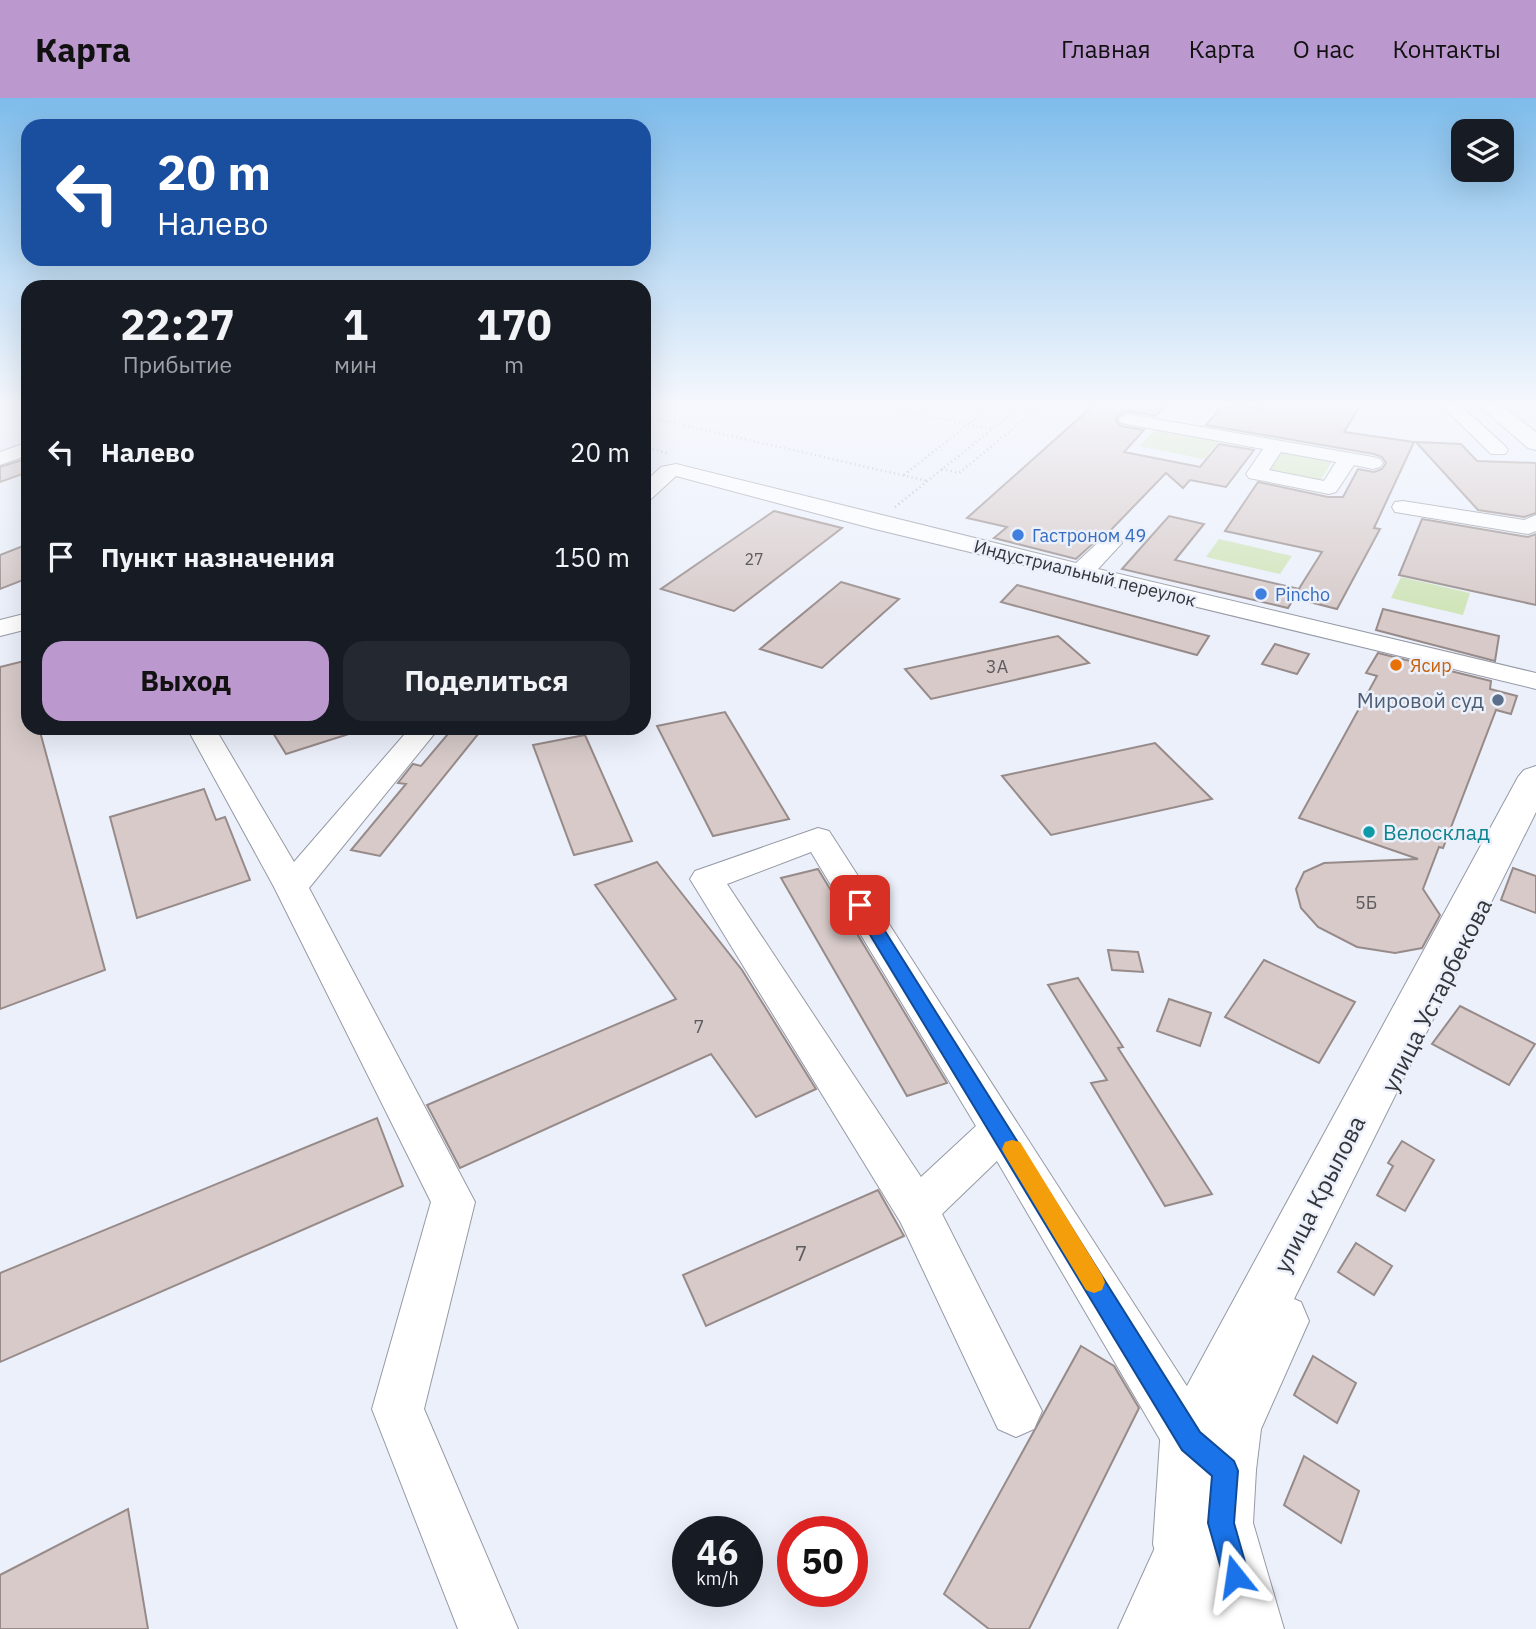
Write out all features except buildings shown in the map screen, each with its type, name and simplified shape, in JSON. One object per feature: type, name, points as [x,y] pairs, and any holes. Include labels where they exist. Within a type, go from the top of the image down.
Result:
[{"type":"main road","name":"улица Крылова","points":[[1208,1456],[1536,777]]},
{"type":"main road","name":"улица Устарбекова","points":[[1250,1629],[1221,1523],[1208,1456],[1231,1427],[1368,1131],[1536,796]]},
{"type":"main road","points":[[1186,1544],[1210,1629]]},
{"type":"street","name":"Индустриальный переулок","points":[[694,474],[1081,572],[1536,681]]},
{"type":"street","points":[[1258,474],[1329,488],[1338,474]]},
{"type":"street","points":[[1404,507],[1528,527],[1536,522]]},
{"type":"street","points":[[1081,572],[1111,543]]},
{"type":"street","points":[[0,628],[21,623]]},
{"type":"street","points":[[205,735],[291,887],[453,1202],[398,1409],[488,1629]]},
{"type":"street","points":[[291,887],[419,735]]},
{"type":"street","points":[[1016,1411],[917,1209],[707,879],[818,838],[1208,1456],[1186,1544],[1148,1629]]},
{"type":"street","points":[[917,1209],[1001,1130]]},
{"type":"path","points":[[892,509],[936,474]]},
{"type":"path","points":[[904,475],[928,481]]},
{"type":"green space","points":[[1278,474],[1324,474],[1319,483]]},
{"type":"green space","points":[[1219,539],[1292,556],[1280,574],[1206,557]]},
{"type":"green space","points":[[1401,577],[1470,593],[1463,615],[1391,598]]},
{"type":"slow traffic","points":[[1012,1149],[1094,1282]]},
{"type":"place","name":"Гастроном 49","points":[[1018,535]]},
{"type":"place","name":"Pincho","points":[[1261,594]]},
{"type":"place","name":"Ясир","points":[[1396,665]]},
{"type":"place","name":"Мировой суд","points":[[1498,700]]},
{"type":"place","name":"Велосклад","points":[[1369,832]]},
{"type":"route","points":[[860,905],[1191,1441],[1225,1471],[1221,1523],[1235,1576]]}]
